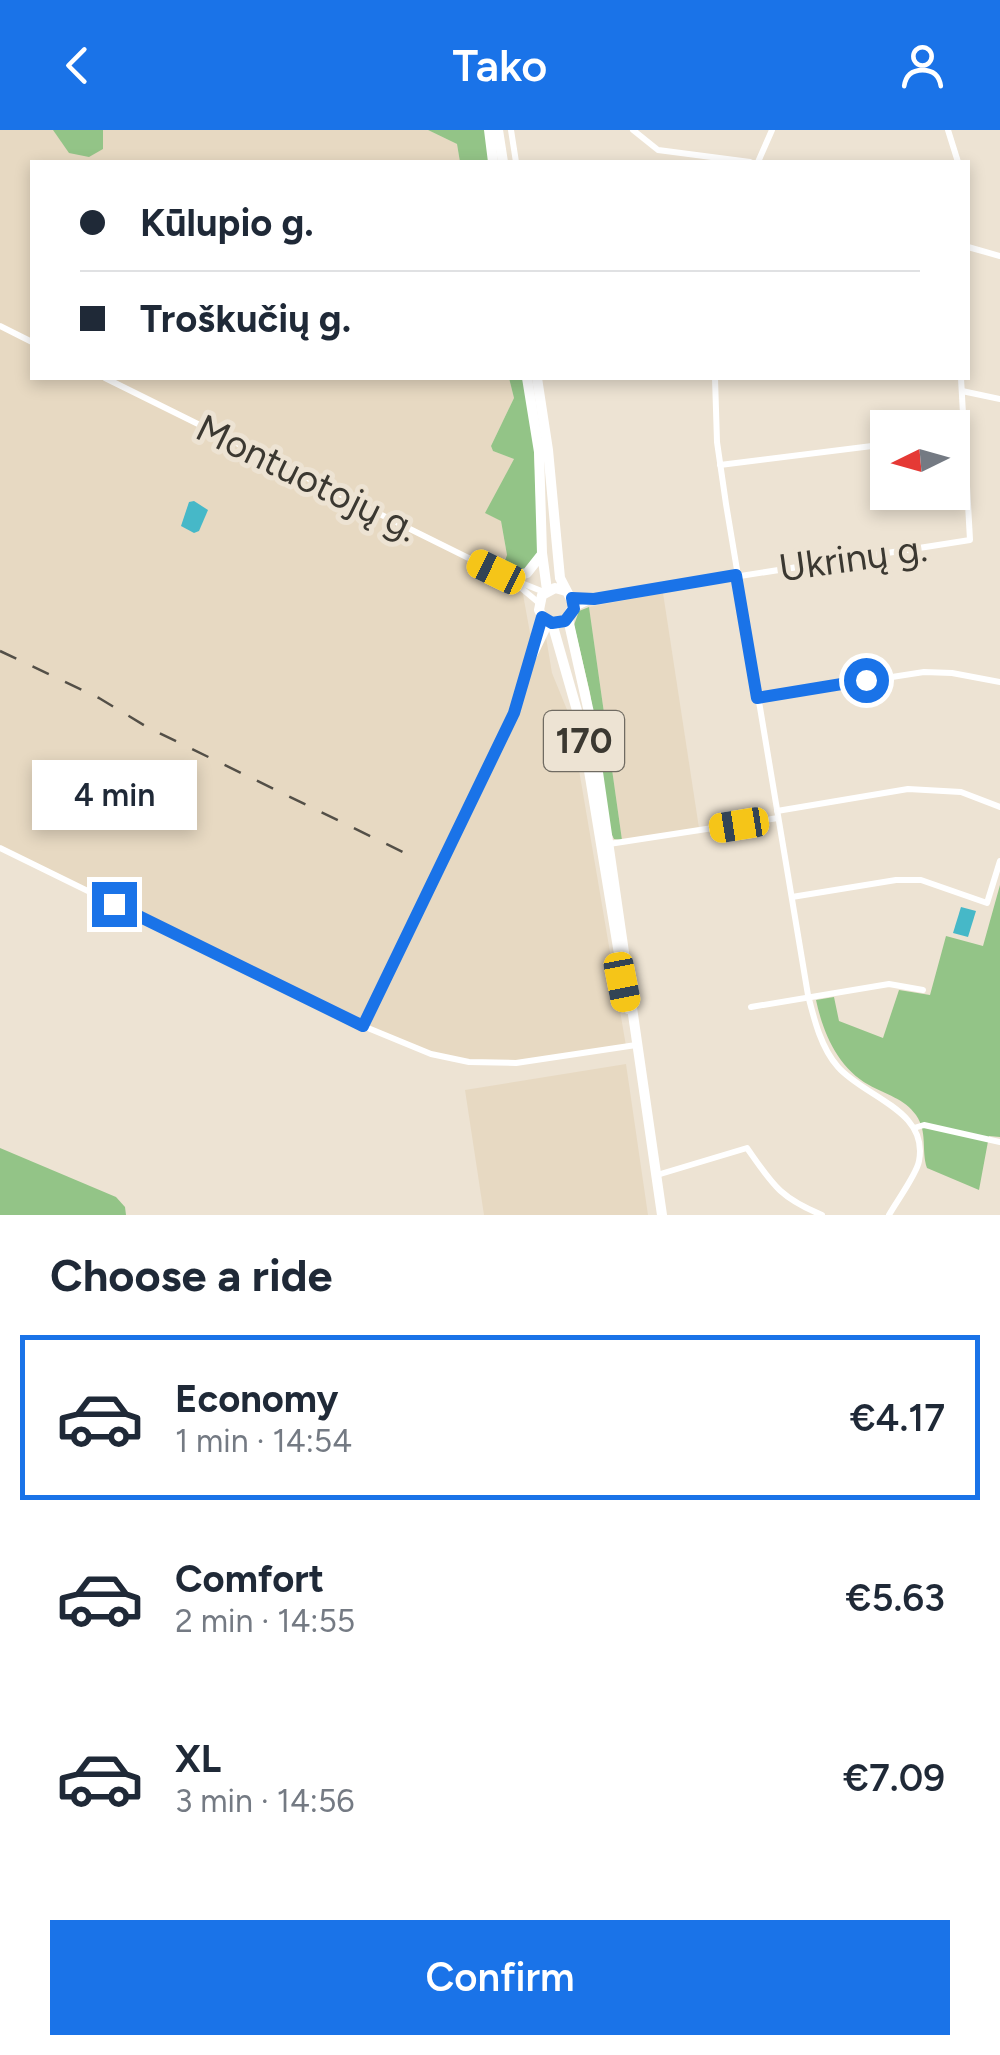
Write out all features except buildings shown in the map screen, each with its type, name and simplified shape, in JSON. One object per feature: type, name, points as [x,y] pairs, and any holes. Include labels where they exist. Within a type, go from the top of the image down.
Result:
[{"type":"main road","points":[[489,130],[493,160]]},
{"type":"main road","points":[[498,130],[503,160]]},
{"type":"main road","points":[[527,380],[539,452],[544,595],[548,621],[570,604],[559,588],[544,595]]},
{"type":"main road","name":"170","points":[[537,380],[560,578],[570,604],[588,701],[636,1045]]},
{"type":"main road","points":[[508,577],[531,570],[542,553]]},
{"type":"main road","name":"170","points":[[548,621],[579,712],[662,1215]]},
{"type":"street","points":[[511,130],[516,160]]},
{"type":"street","points":[[634,130],[658,150],[738,160]]},
{"type":"street","points":[[755,160],[772,130]]},
{"type":"street","points":[[948,130],[957,160]]},
{"type":"street","points":[[970,248],[1000,256]]},
{"type":"street","points":[[0,326],[30,341]]},
{"type":"street","name":"Montuotojų g.","points":[[109,380],[544,595]]},
{"type":"street","points":[[715,380],[720,465],[736,575],[808,995],[836,1065],[862,1088],[900,1111],[914,1128],[920,1164],[889,1215]]},
{"type":"street","points":[[962,380],[962,391],[1000,399]]},
{"type":"street","name":"Ukrinų g.","points":[[570,604],[970,540],[962,391]]},
{"type":"street","points":[[720,465],[870,446]]},
{"type":"street","points":[[363,1026],[514,713],[548,621]]},
{"type":"street","points":[[757,698],[924,672],[952,672],[1000,682]]},
{"type":"street","points":[[609,844],[908,788],[961,792],[1000,807]]},
{"type":"street","points":[[0,848],[363,1026],[431,1054],[488,1064],[543,1061],[636,1045]]},
{"type":"street","points":[[792,897],[896,880],[921,880],[987,903],[1000,861]]},
{"type":"street","points":[[751,1007],[889,984],[923,990]]},
{"type":"street","points":[[914,1128],[929,1126],[1000,1142]]},
{"type":"street","points":[[655,1175],[747,1148],[775,1189],[792,1202],[822,1215]]},
{"type":"shaded area","points":[[0,130],[428,130],[457,144],[460,160],[30,160],[30,380],[510,380],[514,398],[491,446],[493,451],[514,459],[496,494],[507,555],[503,563],[519,572],[530,633],[546,637],[552,673],[570,717],[626,1046],[543,1061],[450,1059],[389,1038],[0,849]]},
{"type":"shaded area","points":[[663,593],[699,828],[622,840],[589,607]]},
{"type":"shaded area","points":[[626,1064],[648,1215],[484,1215],[465,1090]]},
{"type":"green space","points":[[53,130],[103,130],[103,149],[89,157],[69,153]]},
{"type":"green space","points":[[428,130],[485,130],[490,160],[460,160],[457,144]]},
{"type":"green space","points":[[510,380],[524,380],[534,444],[538,552],[527,570],[513,572],[503,566],[507,555],[501,521],[485,513],[514,459],[493,451],[491,446],[514,398]]},
{"type":"green space","points":[[589,607],[622,840],[614,839],[611,833],[590,693],[574,625],[579,611]]},
{"type":"green space","points":[[1000,885],[1000,1137],[989,1136],[979,1190],[927,1168],[922,1128],[916,1115],[901,1101],[858,1078],[840,1059],[816,1000],[834,997],[839,1021],[883,1038],[899,990],[930,995],[946,936],[983,946]]},
{"type":"green space","points":[[0,1148],[116,1197],[125,1207],[126,1215],[0,1215]]},
{"type":"water","points":[[189,502],[208,510],[199,531],[194,533],[181,526]]},
{"type":"water","points":[[961,907],[976,911],[968,937],[953,933]]},
{"type":"railway","points":[[0,651],[411,856]]},
{"type":"route","points":[[114,904],[363,1026],[514,713],[542,617],[552,623],[565,621],[574,609],[572,598],[594,599],[736,575],[757,698],[866,680]]}]
